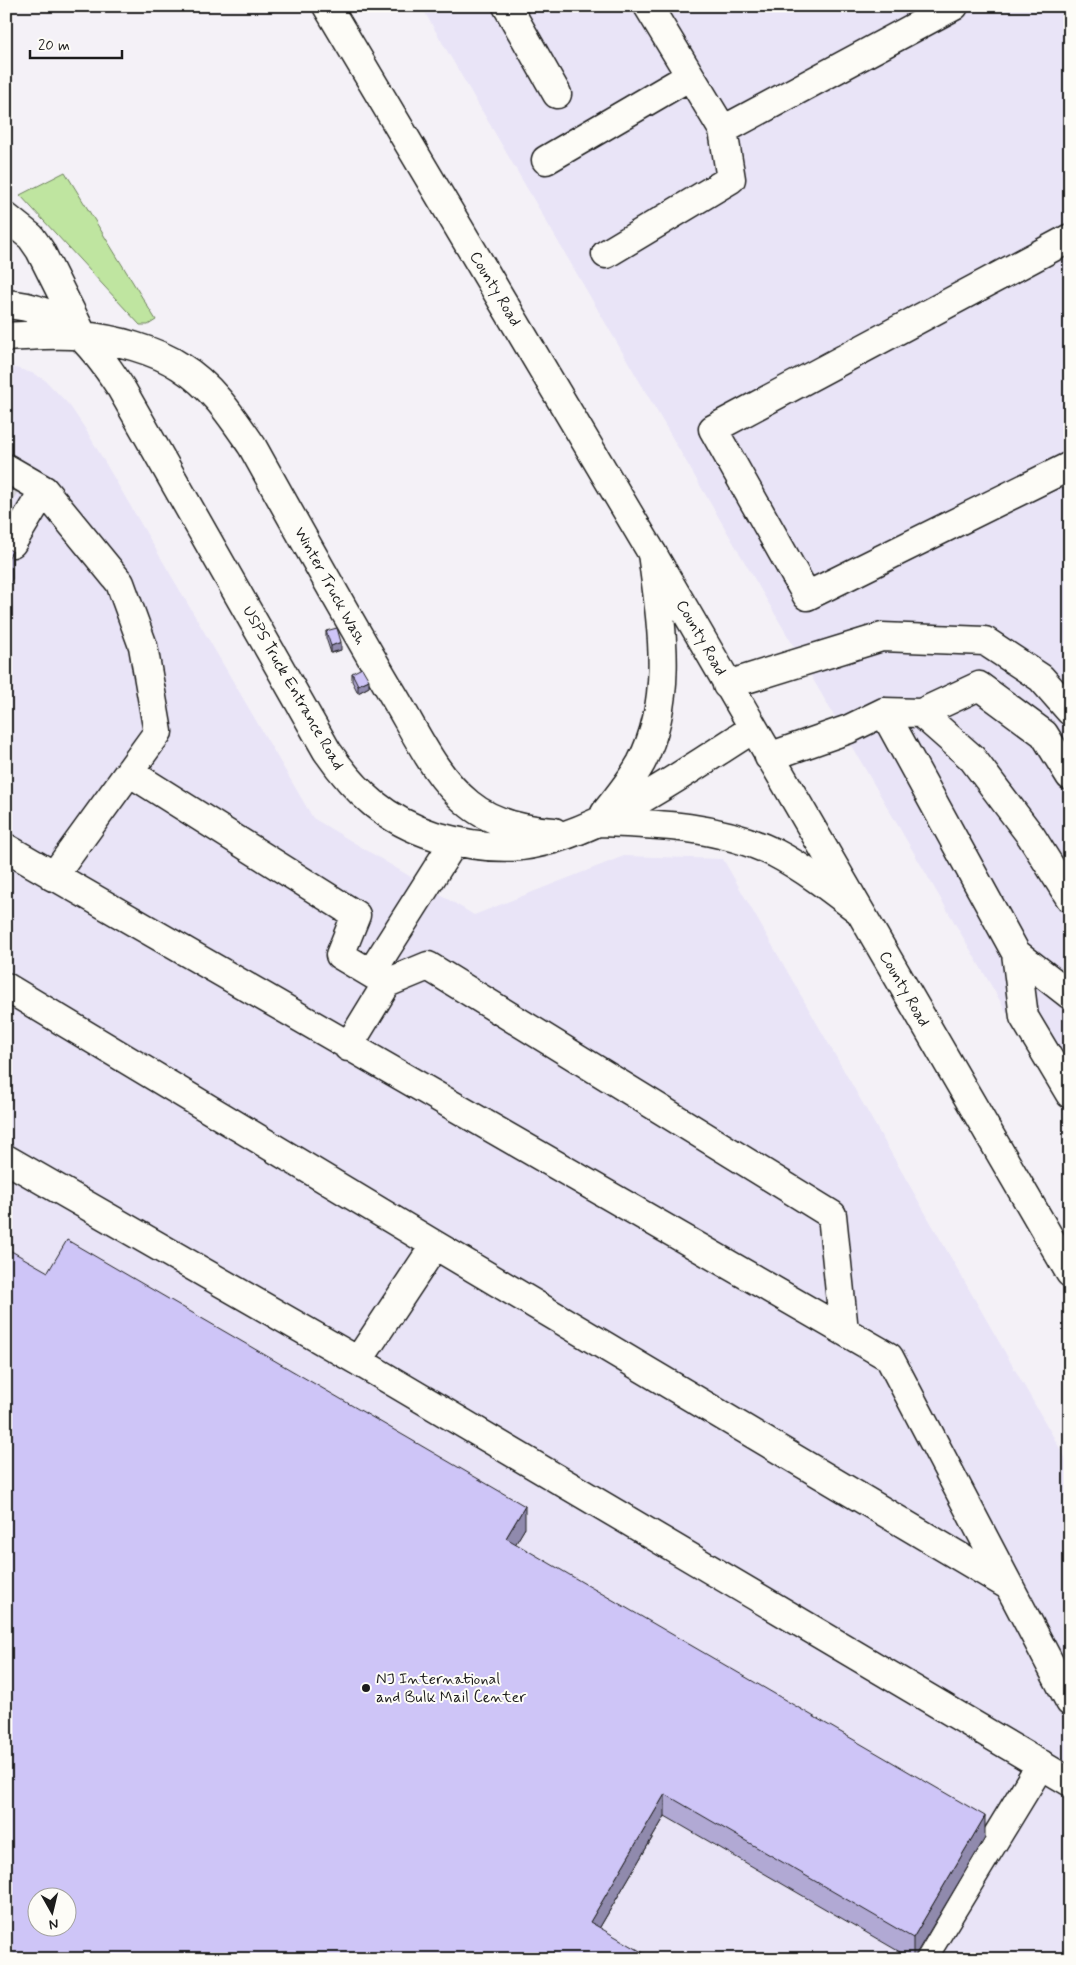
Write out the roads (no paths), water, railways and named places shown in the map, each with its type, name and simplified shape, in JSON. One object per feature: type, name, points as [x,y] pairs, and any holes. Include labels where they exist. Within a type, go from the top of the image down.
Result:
[{"type":"street","name":"County Road","points":[[327,6],[652,553],[1070,1273]]},
{"type":"street","points":[[507,6],[557,94]]},
{"type":"street","points":[[606,254],[732,179],[723,130],[648,6]]},
{"type":"street","points":[[723,130],[954,6]]},
{"type":"street","points":[[546,160],[690,76]]},
{"type":"street","name":"USPS Truck Entrance Road","points":[[6,217],[31,237],[40,250],[82,336]]},
{"type":"street","points":[[1070,238],[712,429],[807,596],[1070,466]]},
{"type":"street","name":"USPS Truck Entrance Road","points":[[6,304],[47,313],[64,322],[82,336],[100,358],[121,388],[323,744],[356,790],[374,805],[424,832],[454,842],[490,847],[521,846],[549,840],[586,827],[647,795],[754,729]]},
{"type":"street","name":"Winter Truck Wash","points":[[6,337],[82,336],[115,342],[151,352],[181,366],[207,387],[231,415],[252,446],[368,652],[439,773],[470,806],[509,824],[534,830],[670,825],[698,828],[746,841],[775,853],[803,869],[857,909]]},
{"type":"street","points":[[6,468],[20,514],[120,583],[143,646],[158,732],[53,877]]},
{"type":"street","points":[[586,827],[630,782],[650,743],[657,718],[663,668],[660,616],[652,553]]},
{"type":"street","points":[[727,684],[882,638],[985,641],[1041,678],[1070,711]]},
{"type":"street","points":[[769,757],[849,729],[884,712],[921,712],[979,686],[1044,734],[1070,776]]},
{"type":"street","points":[[884,712],[1016,953],[1024,1017],[1070,1094]]},
{"type":"street","points":[[921,712],[972,758],[1031,836],[1070,898]]},
{"type":"street","points":[[129,772],[356,915],[340,955],[379,978],[428,966],[832,1215],[844,1331]]},
{"type":"street","points":[[348,1047],[379,978],[426,886],[454,842]]},
{"type":"street","points":[[6,848],[53,877],[889,1358],[1070,1702]]},
{"type":"street","points":[[1016,953],[1070,995]]},
{"type":"street","points":[[6,987],[435,1245],[1009,1586]]},
{"type":"street","points":[[6,1159],[358,1361],[1070,1782]]},
{"type":"street","points":[[358,1361],[435,1245]]},
{"type":"street","points":[[922,1959],[1041,1764]]},
{"type":"tunnel","points":[[6,496],[13,500]]},
{"type":"place","name":"NJ International and Bulk Mail Center","points":[[366,1688]]}]
